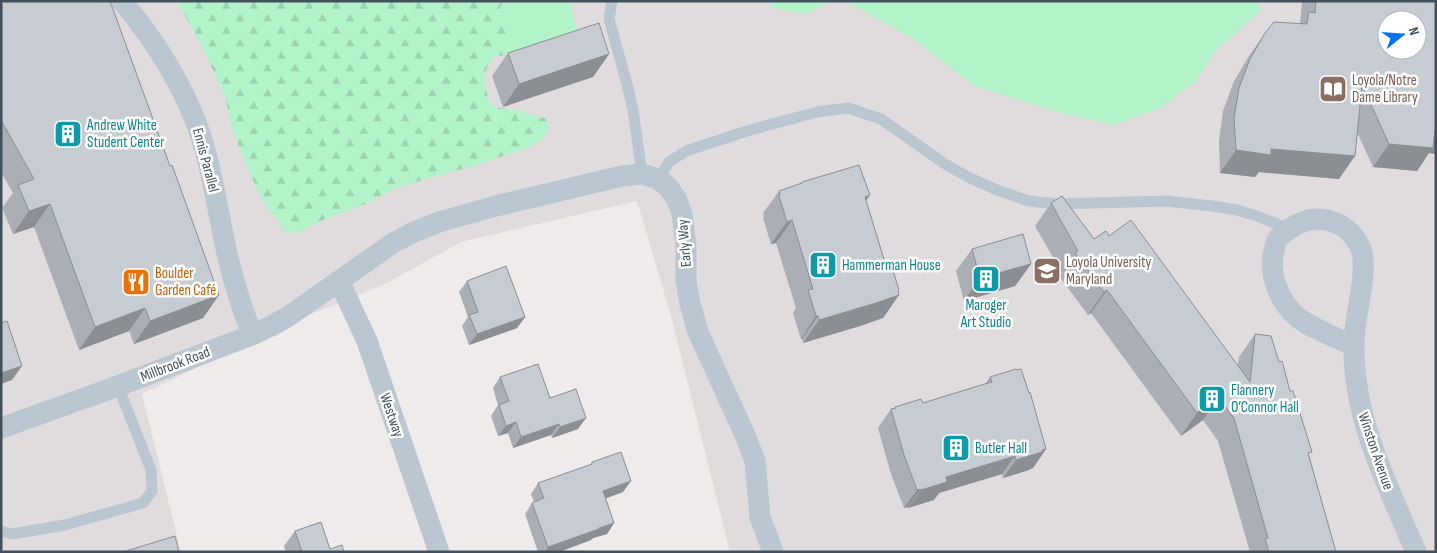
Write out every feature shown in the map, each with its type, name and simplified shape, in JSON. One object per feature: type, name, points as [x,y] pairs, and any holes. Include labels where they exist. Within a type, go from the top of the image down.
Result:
[{"type":"street","name":"Ennis Parallel","points":[[122,1],[154,42],[182,92],[196,124],[215,188],[224,242],[235,286],[252,335]]},
{"type":"street","points":[[339,281],[393,243],[439,222],[496,206],[622,176],[650,177]]},
{"type":"street","name":"Early Way","points":[[650,177],[669,188],[677,200],[682,214],[686,245],[686,281],[690,304],[698,332],[755,461],[760,517],[773,552]]},
{"type":"street","name":"Winston Avenue","points":[[1354,346],[1310,325],[1296,316],[1282,300],[1273,276],[1272,258],[1276,241],[1289,230],[1305,221],[1326,219],[1342,226],[1355,236],[1362,254],[1362,290],[1354,346],[1356,378],[1365,423],[1379,468],[1416,552]]},
{"type":"street","name":"Millbrook Road","points":[[1,428],[252,335],[289,316],[339,281]]},
{"type":"street","name":"Westway","points":[[339,281],[367,341],[439,552]]},
{"type":"lane","points":[[612,1],[609,18],[650,177],[686,151],[750,130],[817,112],[848,108],[881,118],[945,164],[970,178],[1029,201],[1057,204],[1168,201],[1237,210],[1260,217],[1289,230]]},
{"type":"lane","points":[[1,531],[12,534],[65,525],[143,503],[152,491],[151,470],[118,386]]},
{"type":"shaded area","name":"Loyola University Maryland","points":[[1,1],[1436,1],[1436,552],[730,552],[670,312],[637,201],[461,242],[383,285],[299,319],[142,394],[181,552],[1,552]]},
{"type":"green space","points":[[177,1],[503,1],[499,11],[511,42],[510,54],[494,57],[488,64],[484,79],[489,102],[495,107],[521,111],[545,118],[549,127],[545,136],[530,147],[473,166],[398,187],[365,204],[320,221],[300,232],[285,233],[257,189],[232,128],[225,97],[202,46]]},
{"type":"green space","points":[[503,1],[569,1],[578,33],[510,54],[499,11]]},
{"type":"green space","points":[[768,1],[832,1],[805,14],[773,8]]},
{"type":"green space","points":[[846,1],[1260,1],[1259,12],[1215,51],[1196,81],[1160,108],[1113,125],[1057,112],[974,86],[913,39]]},
{"type":"building","points":[[1,1],[110,1],[219,295],[150,321],[145,308],[95,327],[50,204],[29,211],[18,185],[34,179],[1,120]]},
{"type":"building","name":"Loyola/Notre Dame Library","points":[[1316,1],[1436,1],[1436,130],[1433,148],[1389,144],[1362,85],[1355,156],[1271,149],[1271,155],[1236,150],[1234,118],[1239,88],[1250,59],[1265,33],[1274,22],[1307,24],[1309,12],[1315,13]]},
{"type":"building","points":[[599,23],[609,54],[519,84],[508,53]]},
{"type":"building","name":"Hammerman House","points":[[859,165],[870,195],[865,197],[886,266],[891,264],[899,295],[819,320],[808,290],[813,289],[792,220],[787,222],[779,191]]},
{"type":"building","points":[[1062,196],[1094,239],[1106,231],[1109,236],[1131,220],[1250,382],[1255,334],[1271,336],[1279,362],[1282,361],[1290,391],[1293,391],[1312,452],[1308,453],[1336,552],[1269,552],[1265,539],[1268,538],[1234,418],[1219,398],[1197,413],[1107,290],[1104,292],[1075,253],[1078,251],[1051,203]]},
{"type":"building","points":[[1023,234],[1031,264],[980,278],[972,249]]},
{"type":"building","points":[[506,266],[525,317],[477,334],[469,315],[478,312],[467,281]]},
{"type":"building","points":[[7,321],[22,366],[1,373],[1,323]]},
{"type":"building","points":[[538,364],[550,398],[576,389],[586,418],[560,427],[559,424],[521,437],[516,422],[506,426],[499,405],[509,401],[500,377]]},
{"type":"building","name":"Butler Hall","points":[[1021,369],[1030,392],[1046,449],[1016,460],[1015,456],[946,477],[947,482],[917,490],[904,455],[891,409],[921,399],[923,403],[992,382],[990,377]]},
{"type":"building","points":[[621,452],[631,481],[603,491],[614,523],[548,547],[532,503],[544,498],[538,483]]},
{"type":"building","points":[[321,522],[330,549],[342,545],[344,552],[302,552],[295,531]]},
{"type":"building","points":[[175,536],[179,552],[123,552]]},
{"type":"place","name":"Loyola/Notre Dame Library","points":[[1333,89]]},
{"type":"place","name":"Andrew White Student Center","points":[[68,134]]},
{"type":"place","name":"Hammerman House","points":[[823,265]]},
{"type":"place","name":"Loyola University Maryland","points":[[1047,271]]},
{"type":"place","name":"Maroger Art Studio","points":[[986,279]]},
{"type":"place","name":"Boulder Garden Café","points":[[136,282]]},
{"type":"place","name":"Flannery O’Connor Hall","points":[[1212,399]]},
{"type":"place","name":"Butler Hall","points":[[956,448]]}]
